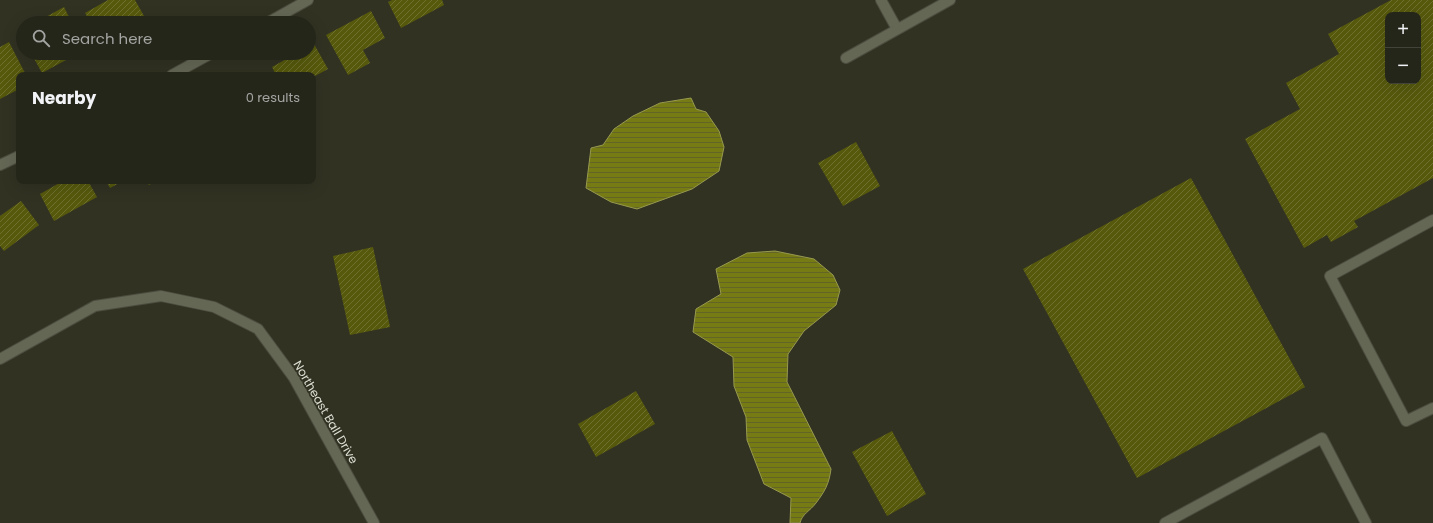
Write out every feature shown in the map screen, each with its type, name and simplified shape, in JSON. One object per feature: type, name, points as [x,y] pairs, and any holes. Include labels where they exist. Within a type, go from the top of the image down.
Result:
[{"type":"street","points":[[279,16],[308,0]]},
{"type":"street","points":[[881,0],[897,29]]},
{"type":"street","points":[[846,58],[950,0]]},
{"type":"street","points":[[177,72],[199,60]]},
{"type":"street","points":[[0,165],[16,157]]},
{"type":"street","points":[[1433,220],[1330,276],[1406,421],[1433,408]]},
{"type":"street","name":"Northeast Ball Drive","points":[[0,359],[95,306],[161,296],[214,307],[258,329],[294,378],[374,523]]},
{"type":"street","points":[[1165,523],[1322,438],[1366,523]]},
{"type":"shaded area","points":[[691,98],[696,109],[706,112],[719,131],[724,147],[719,171],[692,189],[637,209],[611,202],[586,188],[591,148],[603,145],[614,129],[633,116],[660,103]]},
{"type":"shaded area","points":[[775,251],[814,259],[833,275],[840,290],[836,305],[804,331],[788,354],[787,382],[831,469],[828,483],[824,491],[816,503],[802,517],[800,523],[790,523],[791,498],[764,484],[747,440],[746,417],[734,386],[733,357],[693,332],[696,309],[721,294],[716,269],[747,253]]},
{"type":"building","points":[[108,0],[135,0],[144,16],[87,16],[85,13]]},
{"type":"building","points":[[392,0],[442,0],[444,5],[401,28],[388,2]]},
{"type":"building","points":[[1391,0],[1433,0],[1433,178],[1354,221],[1358,227],[1331,242],[1327,235],[1304,248],[1245,139],[1300,109],[1286,83],[1339,54],[1328,34]]},
{"type":"building","points":[[64,7],[68,16],[48,16]]},
{"type":"building","points":[[371,11],[385,38],[363,50],[370,63],[348,75],[326,35]]},
{"type":"building","points":[[9,42],[16,56],[16,60],[18,60],[24,72],[16,72],[16,91],[0,99],[0,47]]},
{"type":"building","points":[[316,48],[328,69],[316,75],[316,72],[274,72],[272,67],[284,60],[316,60]]},
{"type":"building","points":[[35,60],[66,60],[44,72],[41,72]]},
{"type":"building","points":[[856,142],[880,186],[843,206],[818,163]]},
{"type":"building","points":[[1191,178],[1305,387],[1137,478],[1023,269]]},
{"type":"building","points":[[58,184],[90,184],[97,197],[54,221],[40,194]]},
{"type":"building","points":[[108,184],[117,184],[110,188]]},
{"type":"building","points":[[21,201],[39,225],[4,251],[0,246],[0,216]]},
{"type":"building","points":[[373,247],[390,327],[350,335],[333,256]]},
{"type":"building","points":[[636,391],[655,424],[596,457],[578,424]]},
{"type":"building","points":[[892,431],[926,494],[887,516],[852,452]]}]
